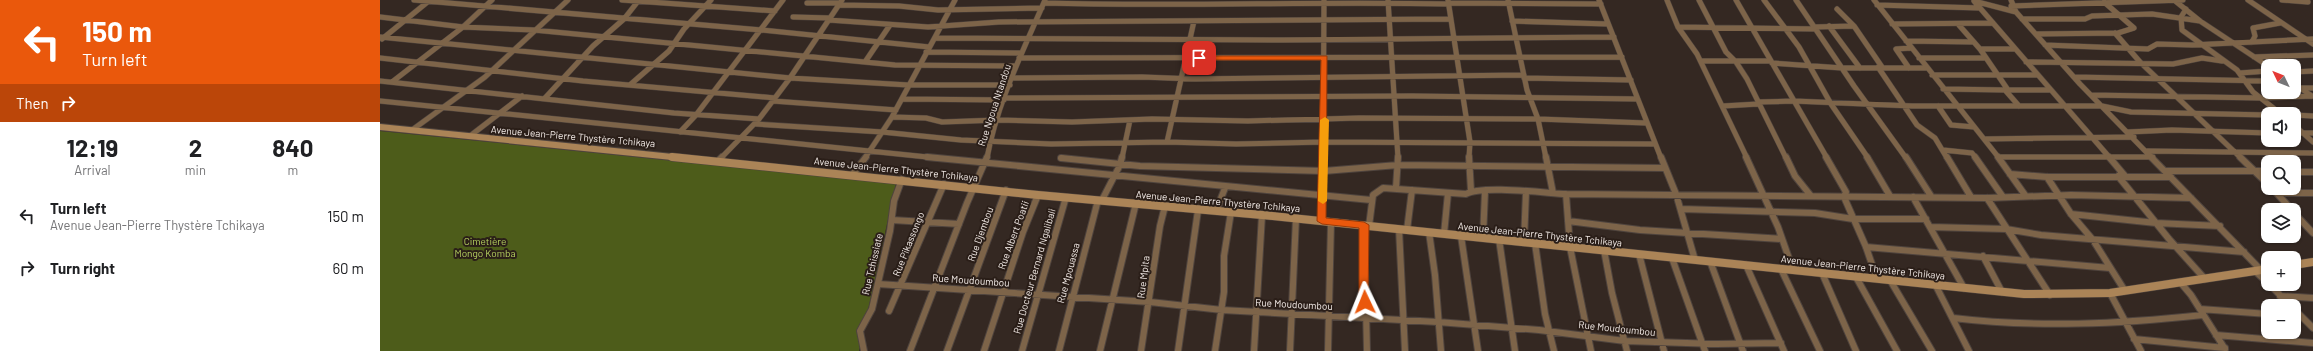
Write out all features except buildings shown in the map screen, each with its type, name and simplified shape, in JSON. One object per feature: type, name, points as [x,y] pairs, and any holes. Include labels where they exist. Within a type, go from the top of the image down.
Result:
[{"type":"street","points":[[414,0],[430,0],[450,4],[486,5],[624,19],[761,30],[928,50],[1020,56],[1185,58],[1325,58],[1392,56],[1457,58],[1622,57]]},
{"type":"street","points":[[381,38],[407,20],[430,0]]},
{"type":"street","points":[[392,82],[463,27],[492,0]]},
{"type":"street","points":[[412,130],[467,91],[492,71],[512,50],[568,0]]},
{"type":"street","points":[[622,0],[775,11]]},
{"type":"street","points":[[631,84],[654,65],[674,45],[688,24],[711,0]]},
{"type":"street","points":[[680,132],[696,114],[783,0]]},
{"type":"street","points":[[853,174],[871,151],[892,117],[918,66],[955,0]]},
{"type":"street","points":[[1667,0],[1678,27],[1701,61],[1723,106],[1782,239],[1794,270]]},
{"type":"street","points":[[1699,0],[1726,52],[1736,62],[1795,176],[1811,196]]},
{"type":"street","points":[[1736,0],[1846,192],[1844,197],[1866,247],[1877,279]]},
{"type":"street","points":[[1764,0],[1784,29],[1799,47],[1831,104],[1870,161],[1890,196]]},
{"type":"street","points":[[1796,0],[1868,105],[1890,133],[1931,196]]},
{"type":"street","points":[[1935,0],[1940,6]]},
{"type":"street","points":[[1972,0],[2063,106],[2110,156],[2125,176]]},
{"type":"street","points":[[1972,0],[2016,12]]},
{"type":"street","points":[[2174,0],[2200,21],[2261,62]]},
{"type":"street","points":[[2183,0],[2011,3],[2016,12],[2074,77],[2261,269]]},
{"type":"street","points":[[2248,0],[2313,44]]},
{"type":"street","points":[[2282,0],[2307,1],[2313,4]]},
{"type":"street","points":[[545,98],[603,37],[624,19],[639,1]]},
{"type":"street","points":[[1388,1],[1387,19],[1392,56],[1399,172],[1396,188]]},
{"type":"street","points":[[2036,34],[2116,33],[2135,27],[2102,1]]},
{"type":"street","points":[[807,2],[950,8],[1044,4],[1140,6],[1196,2],[1600,2],[1646,122],[1676,194],[1695,260]]},
{"type":"street","points":[[1322,221],[1325,119],[1324,2]]},
{"type":"street","points":[[1448,2],[1470,142],[1468,149],[1472,191]]},
{"type":"street","points":[[1508,2],[1524,77],[1530,99],[1538,119],[1542,143],[1549,167],[1553,193]]},
{"type":"street","points":[[1875,2],[1980,8]]},
{"type":"street","points":[[1875,2],[1926,68],[1999,157],[2025,196]]},
{"type":"street","points":[[718,161],[758,121],[790,78],[840,3]]},
{"type":"street","name":"Rue Ngoua Ntandou","points":[[910,351],[974,187],[986,164],[990,142],[1016,66],[1044,4]]},
{"type":"street","points":[[1837,9],[1854,26],[1917,125],[1932,134],[1971,197]]},
{"type":"street","points":[[2186,9],[2181,18],[2182,30],[2240,73],[2244,80],[2261,98]]},
{"type":"street","points":[[2022,19],[2085,19],[2119,15],[2152,14],[2200,21]]},
{"type":"street","points":[[380,17],[463,27],[534,30],[674,45],[865,62],[918,66],[1016,66]]},
{"type":"street","points":[[793,17],[890,25],[941,27],[977,23],[1035,22],[1276,22],[1451,19]]},
{"type":"street","points":[[1167,142],[1194,21]]},
{"type":"street","points":[[1512,21],[1608,24]]},
{"type":"street","points":[[2252,42],[2254,36],[2252,30],[2253,28],[2280,23]]},
{"type":"street","points":[[1892,24],[1993,24]]},
{"type":"street","points":[[1958,24],[1980,49],[2019,106]]},
{"type":"street","points":[[865,62],[890,25]]},
{"type":"street","points":[[1829,26],[1860,68]]},
{"type":"street","points":[[1678,27],[1784,29],[1854,26]]},
{"type":"street","points":[[2116,33],[2127,48],[2157,79],[2261,178]]},
{"type":"street","points":[[935,38],[1190,39],[1614,37]]},
{"type":"street","points":[[381,38],[790,78],[908,85],[1010,85]]},
{"type":"street","points":[[2045,46],[2148,49],[2157,44],[2192,45],[2200,43],[2313,39]]},
{"type":"street","points":[[1906,41],[1974,42]]},
{"type":"street","points":[[1909,68],[1896,49],[1911,48]]},
{"type":"street","points":[[1980,49],[2015,49]]},
{"type":"street","points":[[2254,57],[2313,55]]},
{"type":"street","points":[[380,58],[492,71],[712,92],[774,100],[896,110]]},
{"type":"street","points":[[1919,58],[1986,58]]},
{"type":"street","points":[[2026,62],[2140,62],[2173,64],[2202,58],[2222,60]]},
{"type":"street","points":[[1701,61],[1771,62],[1842,68],[1926,68]]},
{"type":"street","points":[[2301,72],[2313,71]]},
{"type":"street","points":[[2240,73],[2261,72]]},
{"type":"street","points":[[1932,75],[2037,75]]},
{"type":"street","points":[[1013,78],[1180,79],[1325,76],[1524,77],[1631,80]]},
{"type":"street","points":[[2074,77],[2261,81]]},
{"type":"street","points":[[380,81],[758,121],[990,142],[1125,144],[1167,142],[1236,144],[1324,142],[1655,144]]},
{"type":"street","points":[[2301,88],[2313,88]]},
{"type":"street","points":[[1943,89],[2049,90]]},
{"type":"street","points":[[2301,89],[2312,97]]},
{"type":"street","points":[[2091,95],[2261,98]]},
{"type":"street","points":[[470,136],[522,96]]},
{"type":"street","points":[[902,99],[1324,98],[1395,96],[1530,99],[1637,99]]},
{"type":"street","points":[[2301,97],[2312,97]]},
{"type":"street","points":[[2262,99],[2272,107]]},
{"type":"street","points":[[380,101],[1225,188],[1371,200]]},
{"type":"street","points":[[1723,106],[1794,101],[1831,104],[1905,106],[2102,106],[2131,112],[2261,115]]},
{"type":"street","points":[[1938,106],[1951,125],[1974,127]]},
{"type":"street","points":[[2301,115],[2313,116]]},
{"type":"street","points":[[892,117],[926,118],[942,122],[998,120],[1072,122],[1130,120],[1248,121],[1325,119],[1538,119],[1646,122]]},
{"type":"street","name":"Rue Mpouassa","points":[[1059,351],[1072,298],[1100,200],[1120,165],[1130,120]]},
{"type":"street","name":"Avenue Jean-Pierre Thystère Tchikaya","points":[[380,127],[902,179],[1006,190],[1038,195],[1296,218],[2002,292],[2050,295],[2110,293],[2261,270]]},
{"type":"street","points":[[2128,132],[2172,130],[2261,133]]},
{"type":"street","points":[[2303,133],[2313,133]]},
{"type":"street","points":[[2303,133],[2313,142]]},
{"type":"street","points":[[1985,139],[2134,137]]},
{"type":"street","points":[[1943,150],[1972,153],[2003,197]]},
{"type":"street","points":[[2146,151],[2313,153]]},
{"type":"street","points":[[1999,157],[2153,157]]},
{"type":"street","points":[[1061,158],[1120,165],[1324,171],[1398,165],[1665,168]]},
{"type":"street","points":[[2165,171],[2261,171]]},
{"type":"street","points":[[2301,172],[2313,172]]},
{"type":"street","points":[[2010,174],[2047,177],[2171,177]]},
{"type":"street","points":[[2118,176],[2176,247],[2205,279]]},
{"type":"street","points":[[2047,177],[2071,214],[2093,240],[2125,291]]},
{"type":"street","name":"Rue Tchissiate","points":[[864,351],[860,331],[872,309],[892,220],[894,201],[902,179]]},
{"type":"street","name":"Rue Pikassongo","points":[[889,311],[902,285],[926,222],[944,184]]},
{"type":"street","points":[[1216,211],[1225,188]]},
{"type":"street","points":[[1367,351],[1365,318],[1366,226],[1372,195],[1383,188],[1466,194],[1472,191],[1485,191],[1566,194],[1844,197],[1931,196],[1988,198],[2058,195],[2192,198]]},
{"type":"street","name":"Rue Djembou","points":[[947,351],[1006,190]]},
{"type":"street","points":[[1405,351],[1403,320],[1403,229],[1412,190]]},
{"type":"street","points":[[1483,238],[1485,191]]},
{"type":"street","points":[[1524,242],[1526,192]]},
{"type":"street","points":[[1444,234],[1448,193]]},
{"type":"street","points":[[2301,193],[2313,193]]},
{"type":"street","points":[[1566,194],[1570,247],[1591,351]]},
{"type":"street","name":"Rue Albert Poatii","points":[[984,351],[1038,195]]},
{"type":"street","points":[[2279,195],[2286,203]]},
{"type":"street","name":"Rue Docteur Bernard Ngalibali","points":[[1022,351],[1066,197]]},
{"type":"street","points":[[1913,197],[1946,253],[1964,288]]},
{"type":"street","points":[[1988,198],[2010,230],[2050,295]]},
{"type":"street","points":[[1100,351],[1130,217],[1136,204]]},
{"type":"street","name":"Rue Mpita","points":[[1142,351],[1160,226],[1165,206]]},
{"type":"street","points":[[1681,209],[1815,214],[1853,219],[1926,219]]},
{"type":"street","points":[[1178,351],[1198,210]]},
{"type":"street","points":[[1215,351],[1222,310],[1224,256],[1231,212]]},
{"type":"street","points":[[2071,214],[2156,223],[2220,226]]},
{"type":"street","points":[[1254,351],[1262,215]]},
{"type":"street","points":[[1290,351],[1296,218]]},
{"type":"street","points":[[892,220],[959,224]]},
{"type":"street","points":[[2301,220],[2313,233]]},
{"type":"street","points":[[1568,221],[1687,233],[1782,239]]},
{"type":"street","points":[[1328,351],[1331,222]]},
{"type":"street","points":[[1930,227],[2010,230],[2041,235],[2093,240],[2244,252]]},
{"type":"street","points":[[1429,232],[1435,275],[1441,351]]},
{"type":"street","points":[[1461,236],[1478,351]]},
{"type":"street","points":[[1499,239],[1515,351]]},
{"type":"street","points":[[1535,243],[1545,314],[1554,351]]},
{"type":"street","points":[[1866,247],[2028,259],[2110,268]]},
{"type":"street","points":[[1604,250],[1613,300],[1627,351]]},
{"type":"street","points":[[1639,254],[1664,351]]},
{"type":"street","points":[[1983,256],[2002,292]]},
{"type":"street","points":[[1672,258],[1705,351]]},
{"type":"street","points":[[1710,261],[1743,351]]},
{"type":"street","points":[[2301,264],[2313,262]]},
{"type":"street","points":[[1746,265],[1784,351]]},
{"type":"street","points":[[1781,269],[1820,351]]},
{"type":"street","points":[[1822,273],[1856,351]]},
{"type":"street","points":[[1856,277],[1897,351]]},
{"type":"street","points":[[1890,280],[1932,351]]},
{"type":"street","points":[[2180,282],[2226,349]]},
{"type":"street","name":"Rue Moudoumbou","points":[[878,284],[1150,302],[1222,310],[1438,322],[1550,331],[1625,341],[1662,343],[1781,343]]},
{"type":"street","points":[[1936,286],[1969,351]]},
{"type":"street","points":[[2275,291],[2283,299]]},
{"type":"street","points":[[2110,293],[2125,324],[2141,351]]},
{"type":"street","points":[[2280,296],[2313,298]]},
{"type":"street","points":[[1953,318],[2021,325],[2125,324],[2202,312],[2261,314]]},
{"type":"street","points":[[2303,318],[2313,321]]},
{"type":"street","points":[[2303,318],[2313,328]]},
{"type":"street","points":[[2216,335],[2313,343]]},
{"type":"street","points":[[2134,339],[2226,349]]},
{"type":"green space","name":"Cimetière Mongo Komba","points":[[380,131],[896,183],[859,351],[380,351]]},
{"type":"slow traffic","points":[[1323,201],[1325,120]]},
{"type":"route","points":[[1199,58],[1325,58],[1322,221],[1364,225],[1363,241],[1365,302]]}]
